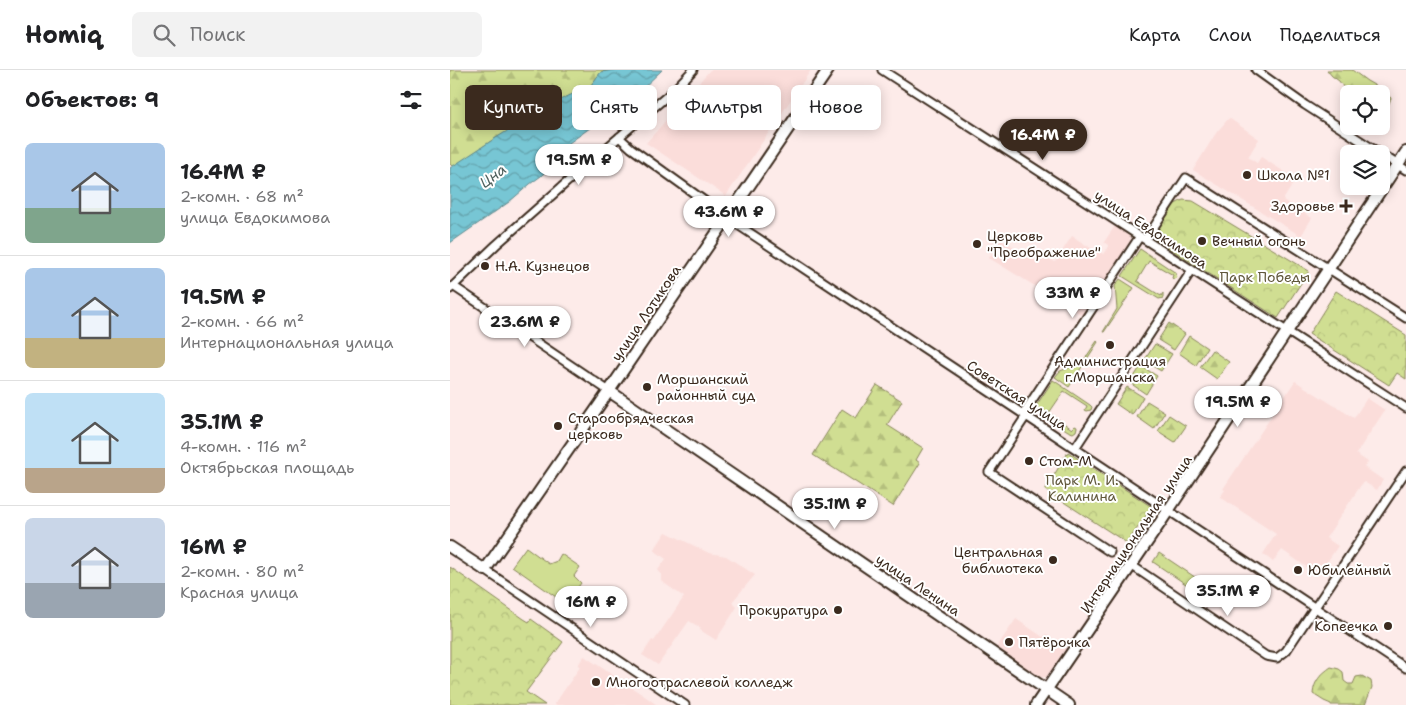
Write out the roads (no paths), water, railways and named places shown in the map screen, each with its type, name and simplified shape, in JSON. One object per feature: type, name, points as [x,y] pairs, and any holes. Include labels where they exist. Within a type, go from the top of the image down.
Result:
[{"type":"street","points":[[452,288],[503,239],[673,91],[693,70]]},
{"type":"street","name":"улица Лотикова","points":[[485,570],[828,70]]},
{"type":"street","name":"улица Евдокимова","points":[[882,70],[1406,408]]},
{"type":"street","points":[[1256,70],[1305,105],[1367,145]]},
{"type":"street","name":"Советская улица","points":[[619,137],[630,148],[728,218],[1406,668]]},
{"type":"street","name":"Интернациональная улица","points":[[1036,705],[1169,510],[1329,268],[1402,167],[1406,152]]},
{"type":"street","points":[[1390,160],[1402,167]]},
{"type":"street","points":[[1110,552],[989,472],[1143,238],[1186,178],[1406,318]]},
{"type":"street","points":[[1075,448],[1192,270]]},
{"type":"street","name":"улица Ленина","points":[[452,288],[609,391],[1069,705]]},
{"type":"street","points":[[1130,566],[1266,656],[1277,658],[1286,651],[1406,471]]},
{"type":"street","points":[[450,546],[685,705]]},
{"type":"water","points":[[614,70],[662,70],[646,85],[591,85],[601,72]]},
{"type":"water","name":"Цна","points":[[572,94],[572,130],[587,130],[569,143],[560,158],[541,176],[509,202],[450,243],[450,168],[509,130],[562,130],[562,99]]},
{"type":"place","name":"Школа №1","points":[[1247,175]]},
{"type":"place","name":"Здоровье","points":[[1346,206]]},
{"type":"place","name":"Вечный огонь","points":[[1202,241]]},
{"type":"place","name":"Церковь \"Преображение\"","points":[[977,244]]},
{"type":"place","name":"Н.А. Кузнецов","points":[[485,266]]},
{"type":"place","name":"Администрация г.Моршанска","points":[[1110,345]]},
{"type":"place","name":"Моршанский районный суд","points":[[647,387]]},
{"type":"place","name":"Старообрядческая церковь","points":[[558,426]]},
{"type":"place","name":"Стом-М","points":[[1029,461]]},
{"type":"place","name":"Центральная библиотека","points":[[1053,560]]},
{"type":"place","name":"Юбилейный","points":[[1298,570]]},
{"type":"place","name":"Прокуратура","points":[[838,610]]},
{"type":"place","name":"Копеечка","points":[[1388,626]]},
{"type":"place","name":"Пятёрочка","points":[[1009,642]]},
{"type":"place","name":"Многоотраслевой колледж","points":[[596,682]]},
{"type":"park label","name":"Парк Победы","points":[[1265,277]]},
{"type":"park label","name":"Парк М. И. Калинина","points":[[1082,488]]}]
